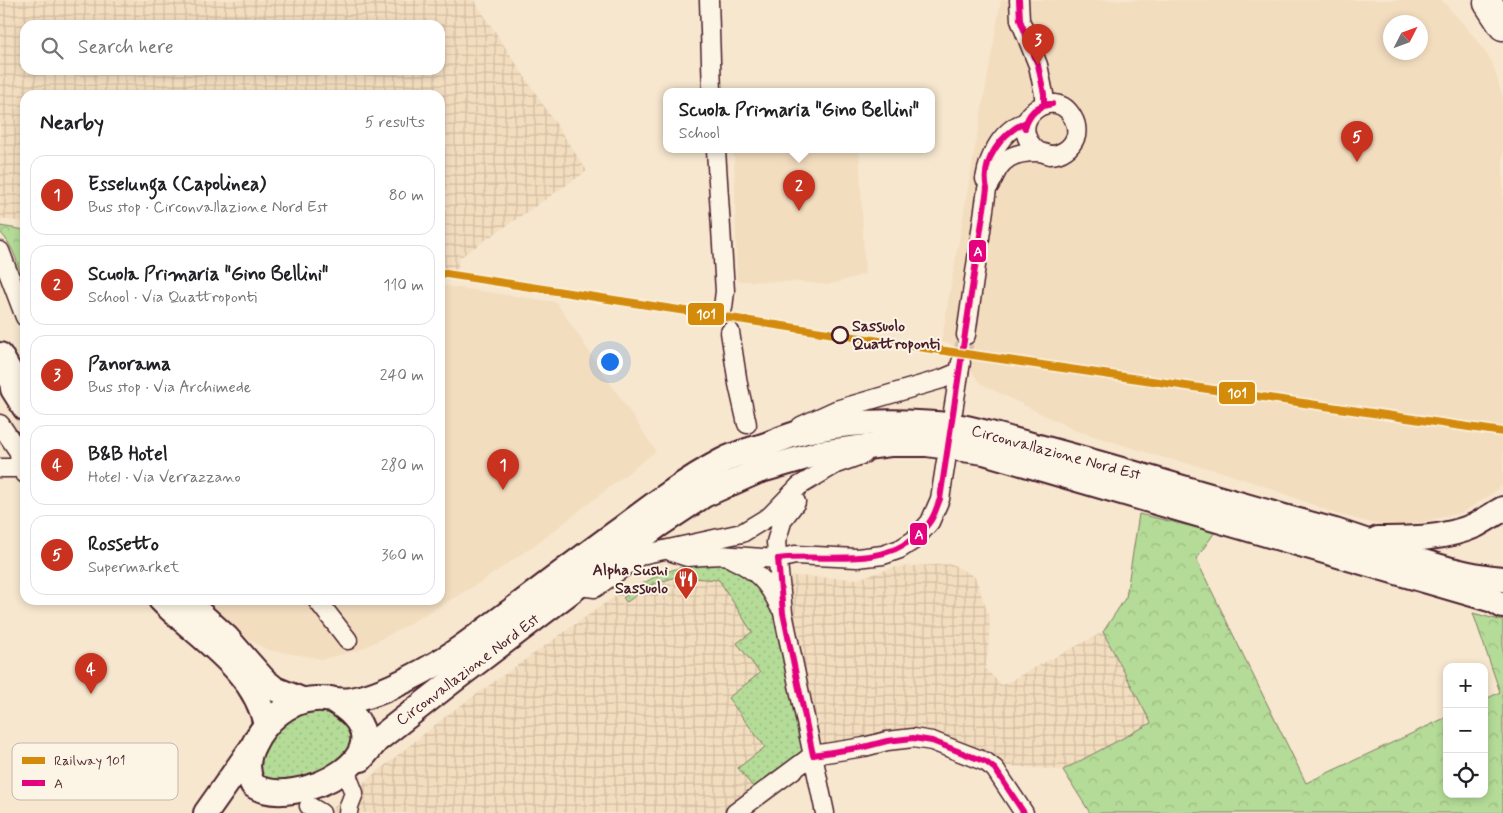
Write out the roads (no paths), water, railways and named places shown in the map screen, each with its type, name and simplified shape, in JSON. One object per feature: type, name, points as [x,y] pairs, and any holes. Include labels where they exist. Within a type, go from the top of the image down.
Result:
[{"type":"main road","points":[[1491,3],[1503,26]]},
{"type":"main road","points":[[12,372],[13,389],[20,400]]},
{"type":"main road","name":"Circonvallazione Nord Est","points":[[206,813],[258,736],[276,715],[302,700],[318,698],[350,701],[382,691],[440,663],[668,494],[721,462],[784,438],[811,430],[858,424],[907,423],[960,426],[1072,456],[1371,543],[1377,548],[1452,569],[1503,579]]},
{"type":"main road","name":"Circonvallazione Nord Est","points":[[361,759],[377,740],[657,526],[704,495],[758,471],[820,453],[890,444],[927,444],[984,452],[1493,600],[1503,606]]},
{"type":"main road","name":"Circonvallazione Nord Est","points":[[1371,543],[1378,539],[1420,539],[1448,534],[1475,525],[1503,509]]},
{"type":"main road","points":[[166,605],[225,658],[242,677],[261,707],[266,726]]},
{"type":"main road","points":[[191,605],[227,638],[264,680],[276,689],[302,700]]},
{"type":"main road","name":"Circonvallazione Nord Est","points":[[249,752],[249,775],[261,795],[280,810],[315,809],[349,780],[361,759],[365,745],[362,730],[352,714],[331,699]]},
{"type":"street","points":[[709,0],[712,88]]},
{"type":"street","points":[[1019,0],[1020,20],[1038,65],[1044,94],[1044,105]]},
{"type":"street","points":[[966,335],[987,188],[996,169],[1010,157],[1039,152],[1053,155],[1066,150],[1072,144],[1077,128],[1071,113],[1058,104],[1044,105],[1036,108],[1026,122],[1025,131],[1028,139],[1032,147],[1039,152]]},
{"type":"street","points":[[987,188],[984,183],[993,151],[1016,125],[1026,122]]},
{"type":"street","points":[[716,153],[725,291],[723,308]]},
{"type":"street","points":[[0,251],[20,304]]},
{"type":"street","points":[[730,332],[738,384],[747,424]]},
{"type":"street","points":[[784,438],[802,425],[836,410],[942,379],[960,367],[953,411]]},
{"type":"street","points":[[0,424],[19,452],[20,458]]},
{"type":"street","name":"Circonvallazione Nord Est","points":[[579,586],[595,588],[641,555],[742,533],[770,516],[798,486],[812,477],[836,464],[890,444]]},
{"type":"street","points":[[667,549],[675,555],[688,557],[720,554],[778,559],[795,555],[857,558],[882,555],[900,549],[914,540],[930,522],[940,499],[946,461]]},
{"type":"street","points":[[0,468],[20,471]]},
{"type":"street","points":[[812,477],[808,488],[783,519],[776,542],[783,614],[825,813]]},
{"type":"street","points":[[720,554],[748,566],[760,577],[772,592],[783,614]]},
{"type":"street","points":[[321,605],[348,640]]},
{"type":"street","points":[[736,813],[813,756],[887,741],[913,738],[932,741],[986,762],[995,768],[1024,813]]},
{"type":"street","points":[[348,813],[354,793],[349,780]]},
{"type":"tunnel","points":[[961,361],[966,335]]},
{"type":"rail line","name":"101","points":[[445,274],[925,348],[1503,432]]},
{"type":"place","name":"Panorama","points":[[1038,65]]},
{"type":"place","name":"Rossetto","points":[[1357,162]]},
{"type":"place","name":"Scuola Primaria \"Gino Bellini\"","points":[[799,211]]},
{"type":"place","name":"Sassuolo Quattroponti","points":[[840,335]]},
{"type":"place","name":"Esselunga (Capolinea)","points":[[503,490]]},
{"type":"place","name":"Alpha Sushi Sassuolo","points":[[686,600]]},
{"type":"place","name":"B&B Hotel","points":[[91,694]]}]
